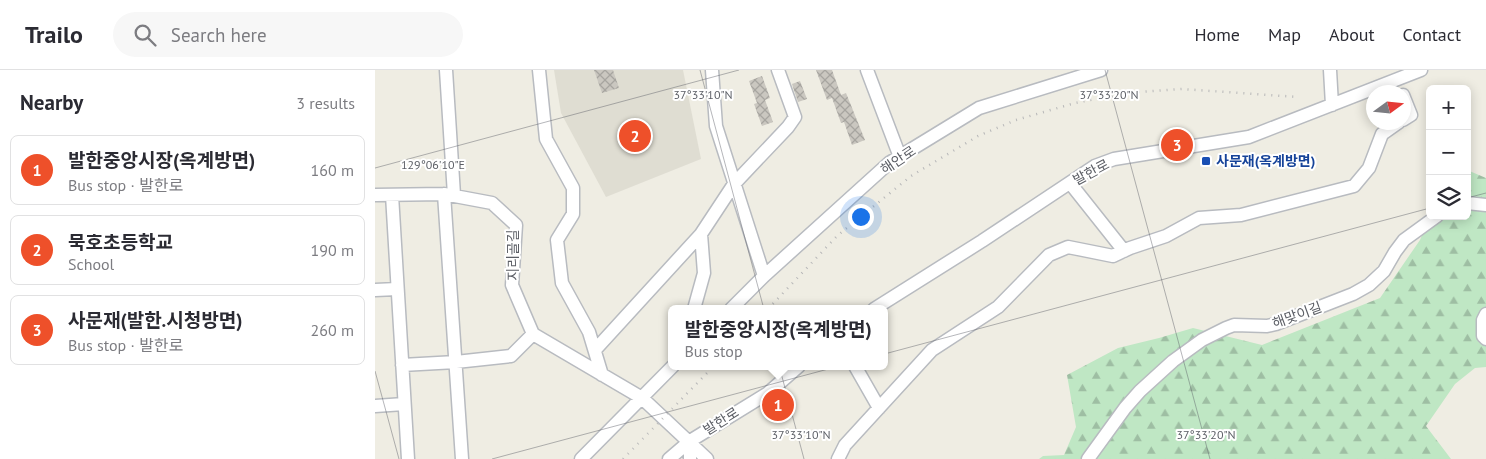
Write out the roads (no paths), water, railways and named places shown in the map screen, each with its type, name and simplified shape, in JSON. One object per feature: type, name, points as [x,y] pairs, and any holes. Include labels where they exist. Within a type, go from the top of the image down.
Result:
[{"type":"street","points":[[446,70],[449,195],[462,459]]},
{"type":"street","points":[[539,70],[546,139],[573,188],[573,214],[557,240],[562,283],[589,332],[602,375]]},
{"type":"street","points":[[712,70],[716,126],[764,276]]},
{"type":"street","points":[[595,350],[701,234],[734,184],[788,128],[795,117],[778,70]]},
{"type":"street","points":[[867,70],[900,157]]},
{"type":"street","name":"해안로","points":[[735,305],[764,276],[889,163],[979,108],[1101,70]]},
{"type":"street","points":[[1330,70],[1332,106]]},
{"type":"street","name":"발한로","points":[[880,305],[982,241],[1095,166],[1114,159],[1249,137],[1421,70]]},
{"type":"street","points":[[1398,78],[1400,85]]},
{"type":"street","points":[[838,459],[845,445],[932,350],[998,307],[1049,255],[1068,247],[1113,256],[1166,236],[1199,218],[1241,215],[1354,186],[1369,168],[1382,134],[1388,130]]},
{"type":"street","points":[[1070,182],[1124,251]]},
{"type":"street","name":"지리골길","points":[[375,195],[449,195],[492,203],[516,225],[512,285],[533,334]]},
{"type":"street","points":[[392,195],[408,459]]},
{"type":"street","points":[[1471,203],[1486,205]]},
{"type":"street","name":"해맞이길","points":[[1088,459],[1125,408],[1140,391],[1173,361],[1201,340],[1234,326],[1267,326],[1276,324],[1353,294],[1376,280],[1404,240],[1432,220]]},
{"type":"street","points":[[695,305],[704,273],[701,234]]},
{"type":"street","points":[[375,290],[397,290]]},
{"type":"street","points":[[1486,314],[1483,320],[1483,336],[1486,339]]},
{"type":"street","points":[[402,365],[511,356],[533,334],[642,398],[707,459]]},
{"type":"street","points":[[581,459],[669,370]]},
{"type":"street","name":"발한로","points":[[669,459],[689,441],[768,393],[794,370]]},
{"type":"street","points":[[857,370],[879,408]]},
{"type":"street","points":[[375,406],[404,404]]},
{"type":"street","points":[[689,441],[690,459]]},
{"type":"railway","points":[[772,305],[837,236],[911,176],[978,136],[1016,120],[1075,103],[1126,93],[1182,89],[1298,97]]},
{"type":"railway","points":[[623,459],[710,370]]},
{"type":"place","name":"묵호초등학교","points":[[635,136]]},
{"type":"place","name":"사문재(발한.시청방면)","points":[[1177,145]]},
{"type":"place","name":"사문재(옥계방면)","points":[[1206,161]]},
{"type":"place","name":"발한중앙시장(옥계방면)","points":[[778,405]]}]
